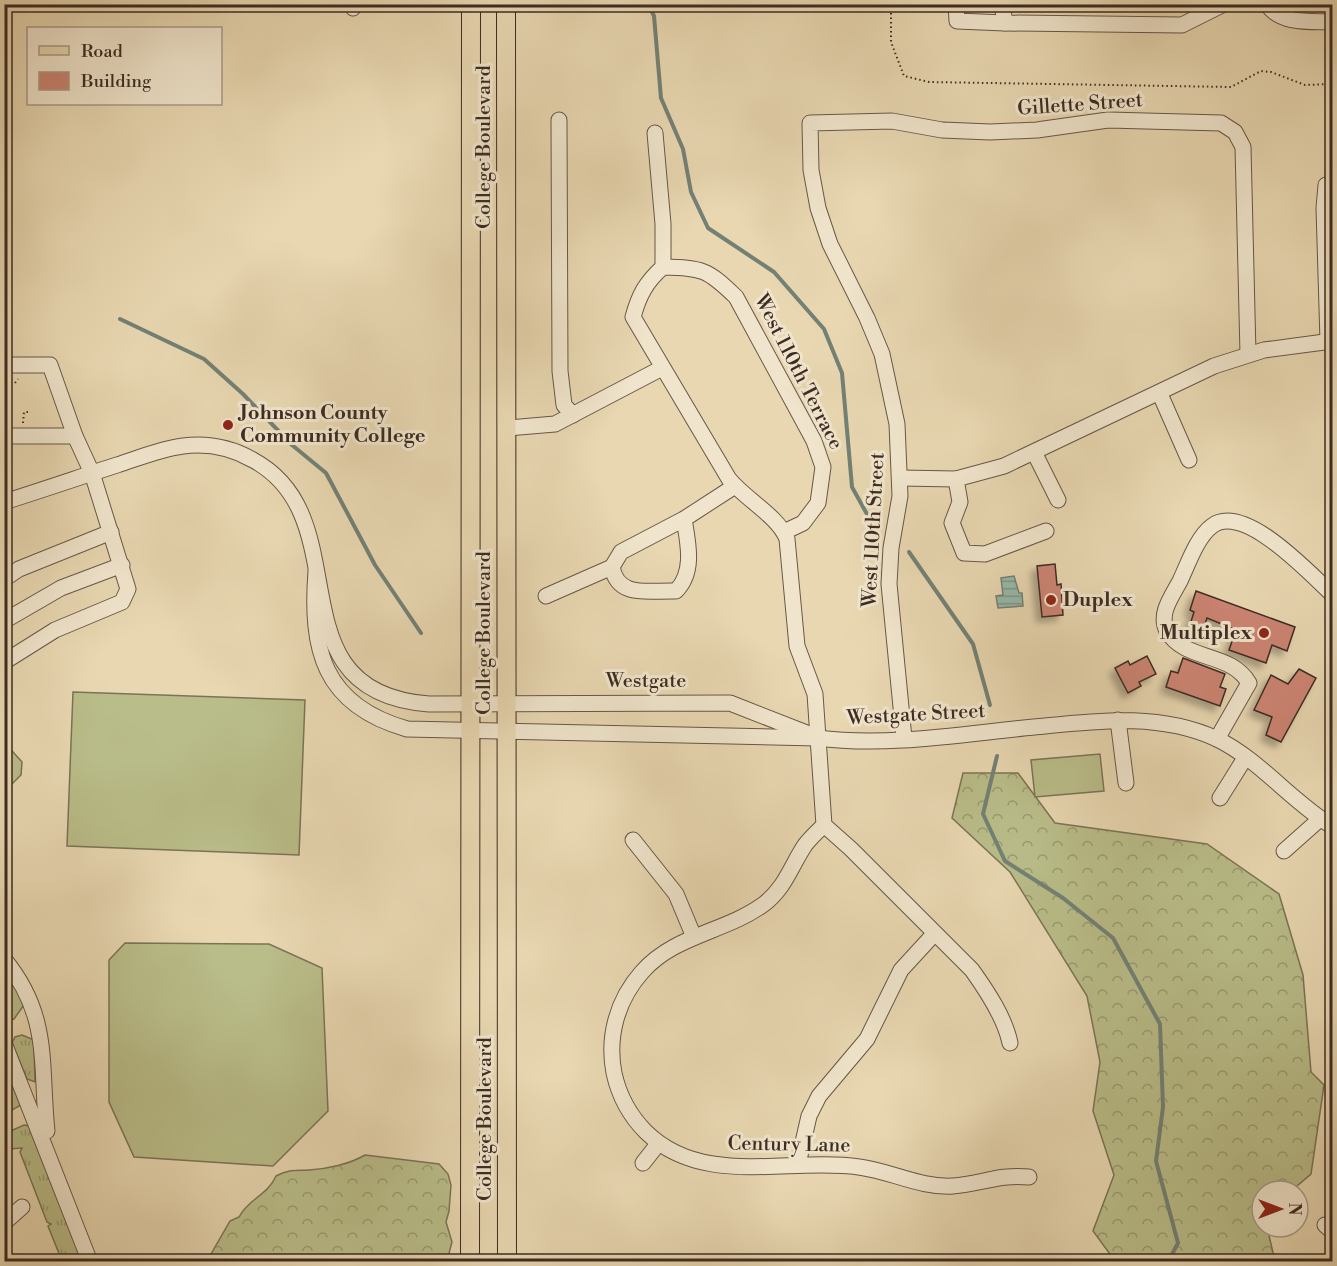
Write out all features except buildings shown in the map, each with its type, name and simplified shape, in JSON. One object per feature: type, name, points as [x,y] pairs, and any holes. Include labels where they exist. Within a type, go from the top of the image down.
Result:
[{"type":"main road","name":"College Boulevard","points":[[470,1262],[471,4]]},
{"type":"main road","name":"College Boulevard","points":[[506,4],[507,1262]]},
{"type":"street","points":[[956,4],[957,21],[1182,25],[1224,4]]},
{"type":"street","points":[[1002,4],[1005,23]]},
{"type":"street","points":[[1267,4],[1271,11],[1292,21],[1332,22]]},
{"type":"street","points":[[559,120],[560,371],[564,405],[573,415]]},
{"type":"street","name":"Gillette Street","points":[[810,123],[892,121],[942,130],[990,132],[1037,130],[1108,120],[1221,123],[1235,132],[1243,147],[1248,354]]},
{"type":"street","name":"West 110th Street","points":[[810,123],[811,170],[818,208],[830,244],[867,318],[891,387],[897,424],[900,478],[889,584],[904,738]]},
{"type":"street","points":[[655,133],[663,224],[663,267],[648,280],[633,317],[707,446],[735,486],[779,524],[784,532],[790,556],[797,646],[815,694],[824,825],[972,970],[985,987],[1008,1032],[1010,1043]]},
{"type":"street","points":[[900,478],[956,478],[978,475],[1035,454],[1196,375],[1248,354],[1330,341],[1324,208],[1326,185]]},
{"type":"street","name":"West 110th Terrace","points":[[663,267],[697,268],[718,279],[736,297],[814,441],[823,467],[818,503],[803,523],[784,532]]},
{"type":"street","points":[[4,662],[55,630],[122,602],[128,589],[92,473],[75,435],[50,365],[9,365]]},
{"type":"street","points":[[507,428],[555,424],[662,368]]},
{"type":"street","points":[[1160,394],[1189,460]]},
{"type":"street","points":[[4,435],[75,435]]},
{"type":"street","points":[[4,502],[184,446],[204,446],[243,454],[263,465],[284,482],[297,501],[307,521],[316,571]]},
{"type":"street","points":[[1035,454],[1058,500]]},
{"type":"street","points":[[956,478],[960,502],[952,523],[964,553],[985,554],[1046,531]]},
{"type":"street","points":[[546,596],[612,567],[621,552],[684,519],[735,486]]},
{"type":"street","points":[[612,567],[614,580],[622,588],[676,591],[687,575],[688,541],[684,519]]},
{"type":"street","points":[[1216,739],[1249,683],[1241,670],[1177,645],[1166,629],[1164,614],[1203,536],[1213,525],[1227,520],[1252,527],[1332,594]]},
{"type":"street","points":[[4,579],[19,569],[111,532]]},
{"type":"street","points":[[4,621],[61,588],[122,566]]},
{"type":"street","name":"Westgate","points":[[316,571],[332,642],[347,667],[363,682],[379,692],[411,702],[469,704],[730,703],[817,738]]},
{"type":"street","name":"Westgate Street","points":[[316,571],[313,614],[317,644],[328,672],[340,689],[370,714],[388,723],[426,731],[817,738],[866,742],[1118,720],[1147,720],[1177,726],[1216,739],[1245,758],[1326,823]]},
{"type":"street","points":[[1118,720],[1126,783]]},
{"type":"street","points":[[1220,798],[1245,758]]},
{"type":"street","points":[[1284,851],[1326,823]]},
{"type":"street","name":"Century Lane","points":[[824,825],[805,844],[790,875],[766,902],[736,920],[667,950],[641,972],[623,998],[613,1032],[612,1065],[624,1103],[638,1123],[658,1144],[674,1154],[706,1164],[860,1167],[940,1186],[976,1182],[1007,1175],[1029,1177]]},
{"type":"street","points":[[633,840],[676,894],[694,937]]},
{"type":"street","points":[[798,1164],[809,1116],[819,1096],[867,1039],[902,970],[934,934]]},
{"type":"street","points":[[4,958],[27,992],[40,1027],[50,1155]]},
{"type":"street","points":[[4,1043],[50,1155],[90,1262]]},
{"type":"street","points":[[642,1163],[658,1144]]},
{"type":"street","points":[[4,1223],[22,1207]]},
{"type":"path","points":[[891,4],[891,42],[904,76],[929,82],[1231,87],[1261,71],[1271,72],[1305,85],[1332,84]]},
{"type":"path","points":[[15,383],[18,379]]},
{"type":"path","points":[[23,425],[24,412],[31,412]]},
{"type":"green space","points":[[73,692],[305,700],[299,855],[67,846]]},
{"type":"green space","points":[[5,743],[22,762],[21,775],[5,791]]},
{"type":"green space","points":[[1100,754],[1104,791],[1035,797],[1031,760]]},
{"type":"green space","points":[[963,773],[1018,773],[1055,823],[1207,844],[1279,894],[1303,975],[1311,1072],[1324,1085],[1311,1174],[1305,1179],[1250,1179],[1250,1239],[1270,1239],[1275,1261],[1115,1261],[1093,1231],[1114,1175],[1093,1111],[1100,1062],[1087,996],[1010,872],[952,818]]},
{"type":"green space","points":[[125,943],[269,944],[322,968],[328,1111],[273,1166],[134,1157],[109,1102],[109,960]]},
{"type":"green space","points":[[4,966],[24,1005],[14,1019],[5,1022]]},
{"type":"green space","points":[[22,1035],[34,1040],[35,1082],[27,1079],[12,1043],[15,1037]]},
{"type":"green space","points":[[4,1056],[21,1105],[5,1114]]},
{"type":"green space","points":[[24,1125],[29,1126],[84,1261],[62,1261],[48,1226],[51,1224],[47,1222],[20,1152],[22,1148],[9,1149],[6,1133]]},
{"type":"green space","points":[[365,1155],[439,1164],[448,1174],[451,1185],[446,1222],[452,1242],[447,1261],[207,1261],[230,1221],[239,1217],[247,1206],[268,1188],[276,1176],[289,1171],[338,1166]]},
{"type":"shaded area","points":[[1014,576],[1019,593],[1022,593],[1023,606],[998,608],[996,596],[1003,595],[1001,578]]},
{"type":"waterway","points":[[648,4],[654,16],[661,98],[683,149],[691,192],[708,228],[774,272],[824,329],[842,373],[852,487],[873,525]]},
{"type":"waterway","points":[[120,319],[204,359],[243,394],[292,445],[326,473],[375,565],[421,633]]},
{"type":"waterway","points":[[909,552],[973,644],[990,705]]},
{"type":"waterway","points":[[997,756],[983,814],[1005,861],[1063,898],[1113,938],[1160,1024],[1163,1107],[1156,1161],[1178,1243],[1168,1262]]},
{"type":"place","name":"Johnson County Community College","points":[[228,425]]},
{"type":"place","name":"Duplex","points":[[1051,600]]},
{"type":"place","name":"Multiplex","points":[[1264,633]]}]
